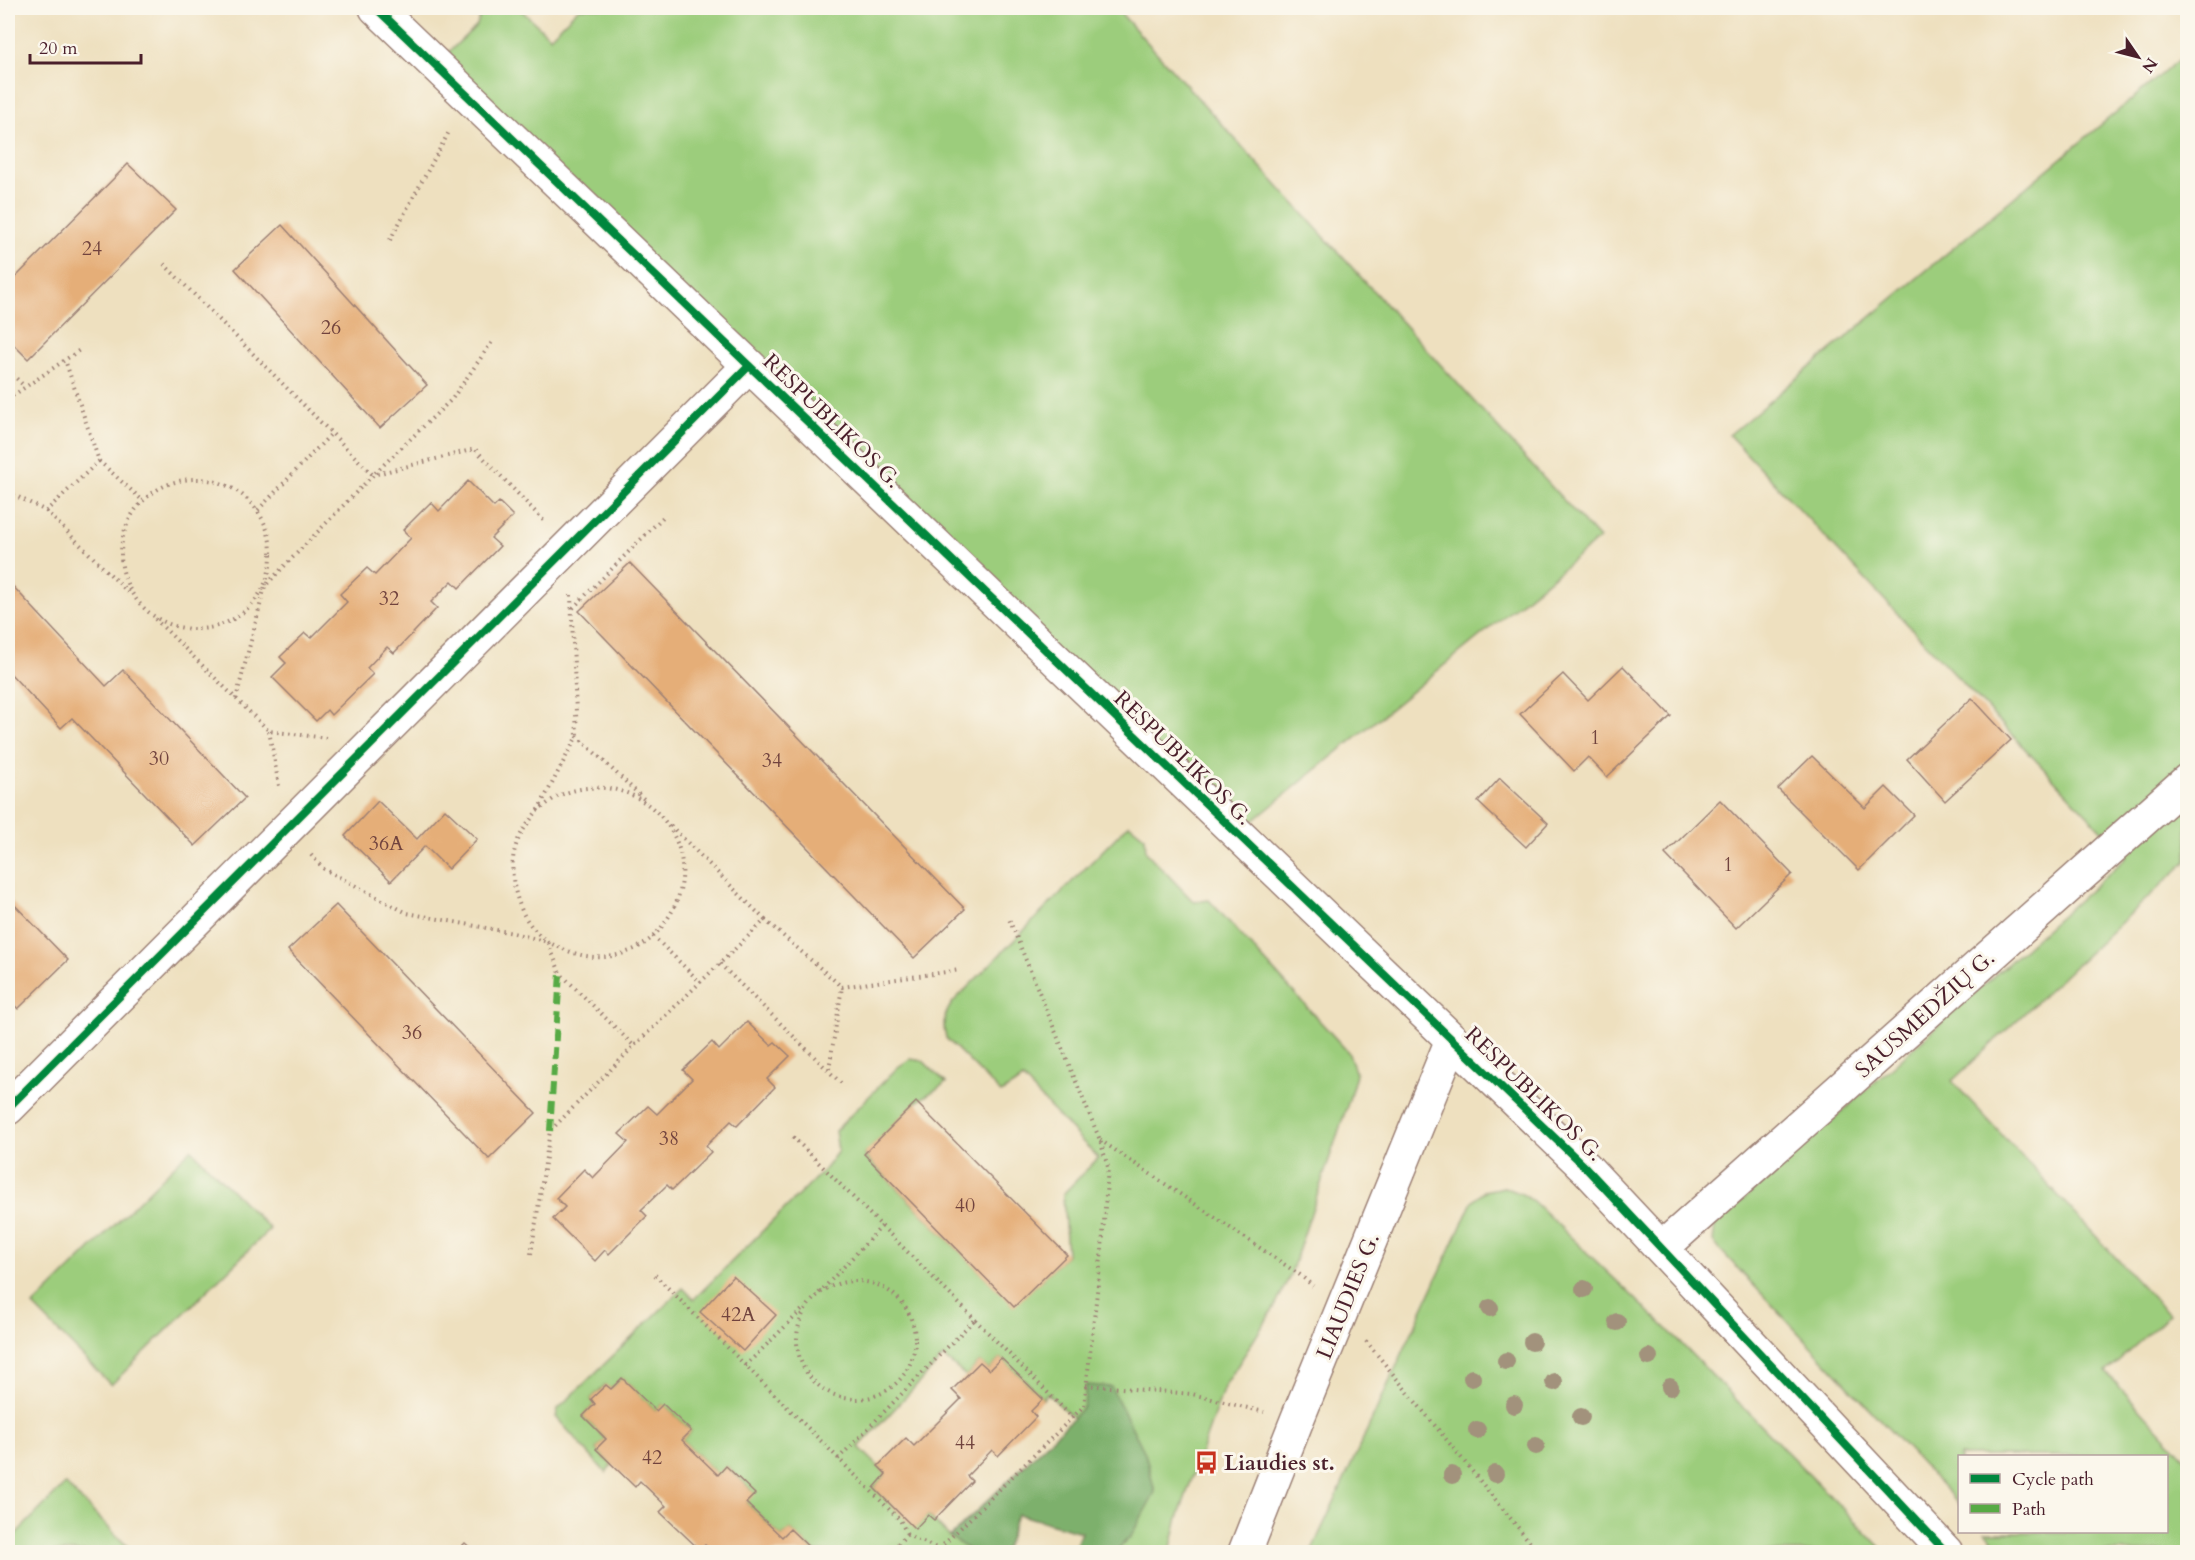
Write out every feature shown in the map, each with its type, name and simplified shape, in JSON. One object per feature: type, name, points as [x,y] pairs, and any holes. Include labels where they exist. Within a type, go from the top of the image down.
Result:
[{"type":"street","name":"RESPUBLIKOS G.","points":[[376,8],[1586,1168],[1946,1552]]},
{"type":"street","points":[[8,1108],[749,366]]},
{"type":"street","name":"SAUSMEDŽIŲ G.","points":[[1662,1248],[2187,780]]},
{"type":"street","name":"LIAUDIES G.","points":[[1245,1552],[1452,1040]]},
{"type":"path","points":[[390,240],[469,98]]},
{"type":"path","points":[[164,264],[373,475]]},
{"type":"path","points":[[152,616],[176,627],[202,630],[227,623],[249,608],[264,586],[373,475],[452,399],[492,342]]},
{"type":"path","points":[[8,399],[81,349]]},
{"type":"path","points":[[65,360],[99,461],[142,500]]},
{"type":"path","points":[[8,370],[25,387]]},
{"type":"path","points":[[258,510],[332,433]]},
{"type":"path","points":[[373,475],[475,448],[569,547],[577,736],[537,811],[520,836],[512,865],[514,894],[527,921],[548,942],[560,972],[634,1046]]},
{"type":"path","points":[[46,511],[99,461]]},
{"type":"path","points":[[133,597],[122,574],[120,547],[127,522],[142,500],[164,485],[189,478],[216,481],[239,492],[258,510],[269,534],[271,561],[236,699]]},
{"type":"path","points":[[8,492],[46,511],[268,731],[286,830],[324,869],[407,913],[513,933],[548,942],[575,955],[605,958],[634,950],[658,933],[675,909],[683,880],[680,850],[668,823]]},
{"type":"path","points":[[572,609],[665,515]]},
{"type":"path","points":[[268,731],[372,744]]},
{"type":"path","points":[[577,736],[765,920],[842,987],[960,970]]},
{"type":"path","points":[[537,811],[562,794],[590,787],[620,789],[647,802]]},
{"type":"path","points":[[655,1275],[900,1520],[907,1535],[939,1551],[1073,1418],[1084,1406],[1102,1249],[1108,1167],[1100,1140],[1009,919]]},
{"type":"path","points":[[531,1254],[550,1131],[634,1046],[765,920]]},
{"type":"path","points":[[653,936],[700,982]]},
{"type":"path","points":[[720,964],[844,1086]]},
{"type":"path","points":[[829,1070],[842,987]]},
{"type":"path","points":[[793,1137],[1073,1418]]},
{"type":"path","points":[[1100,1140],[1300,1275],[1342,1311],[1538,1552]]},
{"type":"path","points":[[745,1366],[882,1226]]},
{"type":"path","points":[[851,1281],[872,1283],[890,1292],[905,1306],[914,1325],[915,1346],[910,1366],[898,1383],[881,1395],[861,1400],[841,1398],[822,1389],[807,1375],[798,1356],[796,1335],[802,1315],[814,1298],[831,1287],[851,1281]]},
{"type":"path","points":[[838,1458],[974,1320]]},
{"type":"path","points":[[898,1383],[906,1389]]},
{"type":"path","points":[[1086,1385],[1192,1394],[1297,1420]]},
{"type":"path","points":[[889,1552],[907,1535]]},
{"type":"green space","points":[[482,8],[519,8],[550,37],[579,8],[1116,8],[1599,539],[1237,834],[435,65],[477,25]]},
{"type":"green space","points":[[2187,53],[2187,861],[1952,1081],[2169,1315],[2106,1372],[2187,1460],[2187,1552],[2005,1552],[1986,1533],[2168,1533],[2168,1455],[1958,1455],[1958,1503],[1713,1242],[1715,1225],[2127,857],[1729,435]]},
{"type":"green space","points":[[1129,824],[1145,837],[1146,852],[1194,902],[1209,900],[1348,1052],[1356,1074],[1291,1273],[1276,1305],[1224,1387],[1177,1521],[1170,1552],[1115,1552],[1131,1536],[1084,1406],[1073,1418],[1047,1393],[1043,1399],[1001,1358],[989,1370],[980,1362],[966,1376],[943,1357],[859,1447],[886,1474],[874,1488],[915,1528],[928,1515],[950,1537],[972,1552],[814,1552],[790,1529],[782,1537],[746,1503],[754,1493],[727,1466],[718,1475],[682,1440],[691,1431],[663,1404],[656,1411],[622,1378],[611,1389],[605,1385],[591,1399],[595,1404],[583,1416],[606,1439],[596,1449],[612,1465],[606,1473],[556,1417],[558,1409],[683,1288],[694,1299],[824,1170],[838,1151],[835,1131],[898,1067],[910,1059],[923,1061],[946,1083],[916,1102],[864,1155],[1014,1306],[1067,1255],[1063,1194],[1098,1158],[1023,1079],[1001,1093],[946,1038],[945,1019],[953,1002]]},
{"type":"green space","points":[[191,1149],[270,1229],[111,1385],[33,1306]]},
{"type":"green space","points":[[1504,1187],[1533,1201],[1665,1327],[1881,1548],[1877,1552],[1311,1552],[1472,1202],[1484,1191]]},
{"type":"green space","points":[[1086,1385],[1111,1387],[1145,1453],[1155,1492],[1131,1536],[1115,1552],[1073,1552],[1081,1532],[1017,1514],[1005,1552],[972,1552],[950,1537],[1084,1406]]},
{"type":"green space","points":[[65,1484],[133,1552],[20,1552],[9,1541]]},
{"type":"building","points":[[128,164],[176,210],[28,359],[8,339],[8,285]]},
{"type":"building","points":[[282,225],[427,385],[380,428],[235,269]]},
{"type":"building","points":[[468,481],[494,507],[499,502],[513,516],[491,538],[500,546],[459,588],[452,581],[431,602],[437,608],[394,653],[387,647],[367,668],[373,674],[331,715],[327,710],[316,721],[272,677],[286,663],[280,657],[305,633],[311,638],[347,602],[340,594],[367,568],[375,575],[411,538],[403,530],[431,502],[439,511]]},
{"type":"building","points":[[630,563],[965,909],[914,958],[579,611]]},
{"type":"building","points":[[8,581],[106,686],[123,670],[245,798],[195,846],[72,718],[61,728],[8,671]]},
{"type":"building","points":[[1623,666],[1671,716],[1607,777],[1588,757],[1574,771],[1520,714],[1563,674],[1588,700]]},
{"type":"building","points":[[1972,698],[2011,740],[1945,801],[1907,759]]},
{"type":"building","points":[[1812,756],[1865,808],[1886,787],[1914,815],[1859,870],[1778,789]]},
{"type":"building","points":[[1500,778],[1548,823],[1526,847],[1478,802]]},
{"type":"building","points":[[1720,800],[1792,874],[1736,928],[1665,854]]},
{"type":"building","points":[[378,801],[417,839],[445,809],[477,839],[448,869],[425,846],[391,881],[345,836]]},
{"type":"building","points":[[8,898],[68,960],[18,1009],[8,998]]},
{"type":"building","points":[[336,905],[536,1113],[489,1159],[288,950]]},
{"type":"building","points":[[747,1022],[771,1045],[775,1042],[790,1056],[767,1079],[775,1087],[737,1126],[731,1121],[706,1146],[711,1152],[672,1190],[667,1185],[641,1210],[647,1216],[609,1254],[605,1250],[595,1261],[553,1219],[565,1207],[556,1198],[584,1169],[593,1178],[628,1142],[619,1134],[648,1106],[657,1114],[692,1079],[683,1070],[712,1042],[719,1050]]},
{"type":"building","points":[[916,1102],[1067,1255],[1014,1307],[864,1154]]},
{"type":"building","points":[[733,1276],[776,1315],[743,1351],[700,1312]]},
{"type":"building","points":[[1001,1358],[1043,1399],[1031,1411],[1036,1417],[998,1456],[992,1450],[967,1476],[972,1481],[934,1520],[928,1515],[915,1529],[874,1488],[886,1474],[878,1466],[906,1438],[914,1446],[961,1399],[952,1390],[980,1362],[989,1370]]},
{"type":"building","points":[[622,1378],[656,1411],[663,1404],[691,1431],[682,1440],[718,1475],[726,1466],[755,1494],[746,1503],[782,1537],[790,1529],[814,1552],[713,1552],[705,1545],[700,1550],[660,1512],[666,1506],[640,1481],[635,1487],[596,1449],[606,1439],[583,1416],[595,1404],[591,1399],[606,1385],[611,1389]]},
{"type":"building","points":[[465,1543],[475,1552],[456,1552]]},
{"type":"marked path","points":[[550,1131],[560,973]]},
{"type":"cycle path","points":[[376,8],[1586,1168],[1946,1552]]},
{"type":"cycle path","points":[[8,1108],[749,366]]},
{"type":"place","name":"Liaudies st.","points":[[1206,1463]]}]
